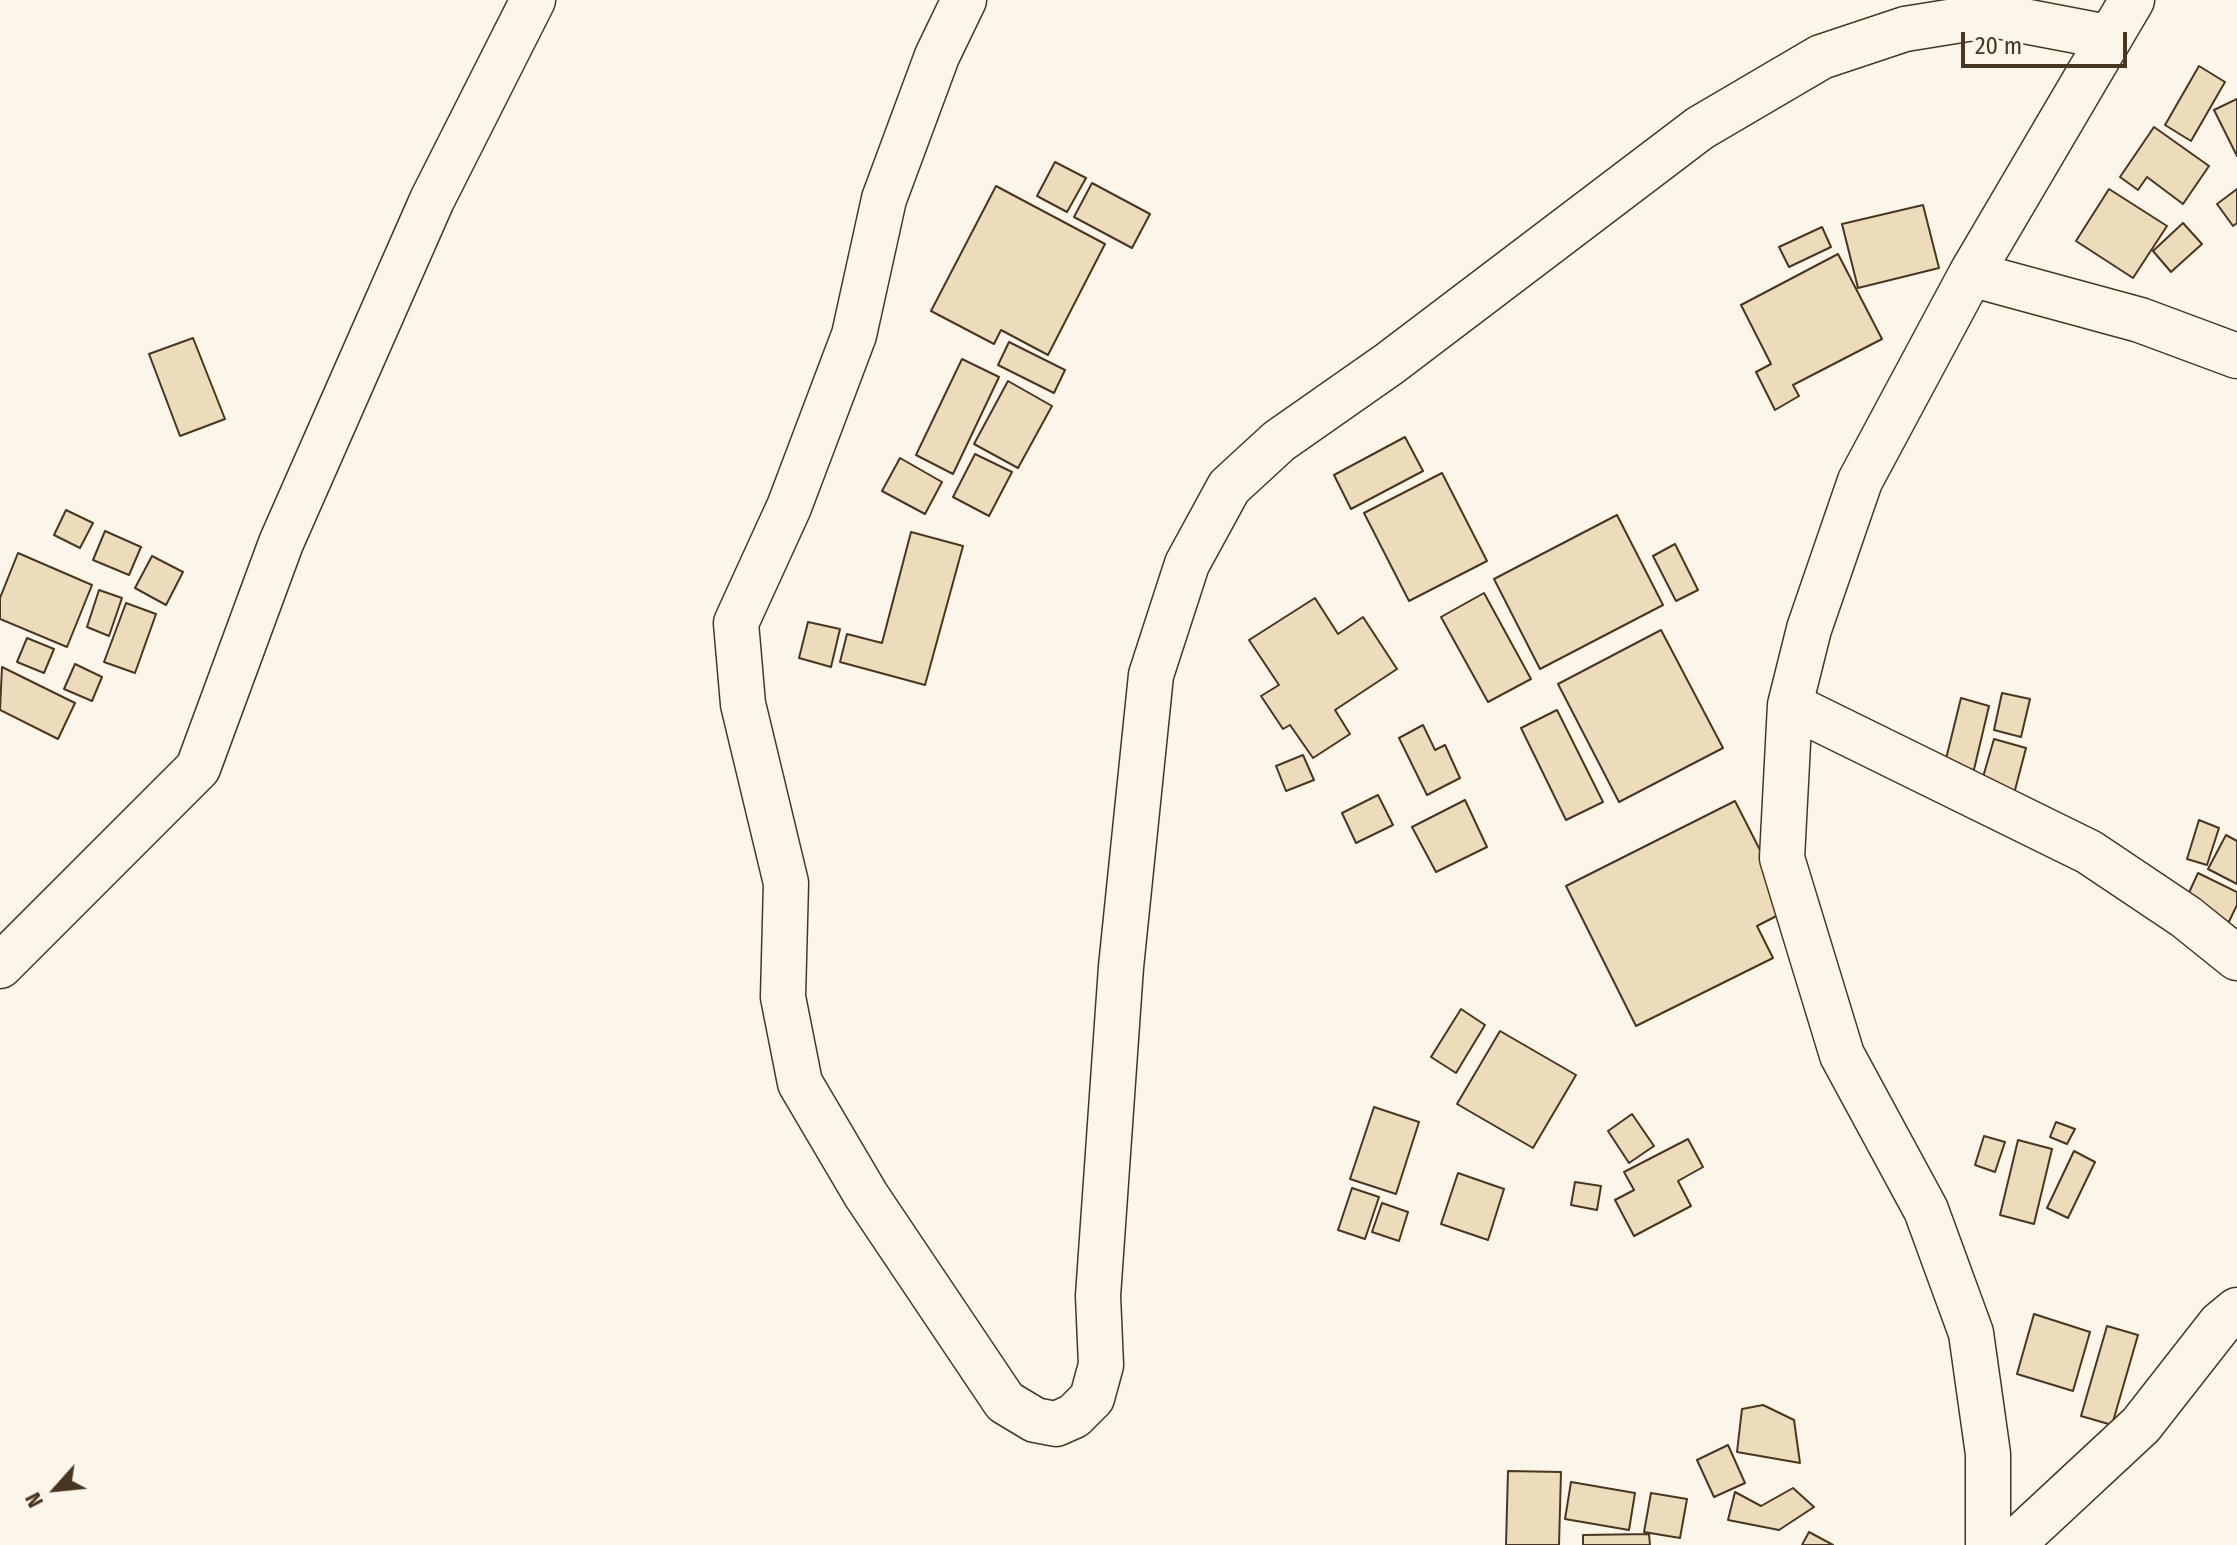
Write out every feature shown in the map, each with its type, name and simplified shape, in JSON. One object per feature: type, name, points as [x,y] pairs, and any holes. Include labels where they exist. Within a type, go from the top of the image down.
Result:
[{"type":"street","points":[[0,966],[198,768],[281,543],[432,200],[533,0]]},
{"type":"street","points":[[964,0],[937,56],[884,199],[854,335],[839,378],[789,507],[736,623],[743,704],[786,883],[783,997],[800,1083],[866,1195],[1005,1402],[1035,1420],[1056,1424],[1074,1416],[1092,1398],[1101,1365],[1098,1296],[1121,967],[1151,675],[1187,564],[1229,487],[1279,441],[1389,364],[1700,128],[1821,57],[1905,29],[1992,15],[2108,37]]},
{"type":"street","points":[[1988,1545],[1988,1454],[1971,1333],[1926,1210],[1842,1055],[1782,858],[1790,705],[1809,629],[1860,481],[1971,274],[2132,0]]},
{"type":"street","points":[[1971,274],[2140,320],[2237,356]]},
{"type":"street","points":[[1790,705],[2089,852],[2186,917],[2237,958]]},
{"type":"street","points":[[2012,1545],[2141,1425],[2220,1324],[2237,1310]]},
{"type":"building","points":[[2199,66],[2225,82],[2191,141],[2165,125]]},
{"type":"building","points":[[2237,99],[2237,156],[2214,110]]},
{"type":"building","points":[[2154,127],[2209,166],[2183,204],[2147,177],[2138,190],[2120,177]]},
{"type":"building","points":[[1055,162],[1086,178],[1067,212],[1037,196]]},
{"type":"building","points":[[1092,183],[1150,214],[1132,248],[1074,217]]},
{"type":"building","points":[[996,186],[1105,244],[1048,355],[1001,330],[994,344],[931,311]]},
{"type":"building","points":[[2109,189],[2167,226],[2133,278],[2076,241]]},
{"type":"building","points":[[2237,189],[2237,223],[2233,226],[2217,204]]},
{"type":"building","points":[[1923,205],[1939,268],[1858,288],[1842,224]]},
{"type":"building","points":[[2183,223],[2202,244],[2171,272],[2153,251]]},
{"type":"building","points":[[1822,227],[1831,247],[1789,267],[1779,247]]},
{"type":"building","points":[[1838,254],[1882,339],[1793,385],[1799,396],[1775,410],[1756,372],[1771,364],[1741,305]]},
{"type":"building","points":[[193,338],[225,419],[180,436],[149,354]]},
{"type":"building","points":[[1009,342],[1065,370],[1054,393],[998,365]]},
{"type":"building","points":[[962,359],[999,377],[953,474],[916,455]]},
{"type":"building","points":[[1008,381],[1052,406],[1018,468],[974,444]]},
{"type":"building","points":[[1405,437],[1423,471],[1351,509],[1334,475]]},
{"type":"building","points":[[975,454],[1012,472],[989,516],[953,497]]},
{"type":"building","points":[[900,458],[942,482],[925,514],[882,491]]},
{"type":"building","points":[[1442,473],[1487,561],[1409,601],[1364,513]]},
{"type":"building","points":[[66,510],[93,523],[80,548],[54,535]]},
{"type":"building","points":[[1617,515],[1663,605],[1540,669],[1494,579]]},
{"type":"building","points":[[105,531],[141,547],[129,575],[93,560]]},
{"type":"building","points":[[911,532],[963,546],[925,685],[840,662],[847,634],[882,643]]},
{"type":"building","points":[[1675,544],[1698,590],[1676,601],[1653,556]]},
{"type":"building","points":[[18,553],[92,585],[67,647],[0,619],[0,598]]},
{"type":"building","points":[[152,556],[183,572],[166,605],[135,588]]},
{"type":"building","points":[[99,590],[122,598],[109,636],[87,627]]},
{"type":"building","points":[[1484,593],[1531,679],[1488,702],[1441,617]]},
{"type":"building","points":[[1315,598],[1338,634],[1363,617],[1397,669],[1335,710],[1350,734],[1313,758],[1290,725],[1283,729],[1261,696],[1279,685],[1249,640]]},
{"type":"building","points":[[126,603],[156,614],[135,673],[104,662]]},
{"type":"building","points":[[808,622],[840,629],[831,667],[799,658]]},
{"type":"building","points":[[1661,630],[1723,748],[1619,802],[1558,684]]},
{"type":"building","points":[[27,638],[54,649],[44,673],[17,662]]},
{"type":"building","points":[[75,664],[102,677],[92,701],[64,689]]},
{"type":"building","points":[[2,667],[75,703],[58,739],[0,710]]},
{"type":"building","points":[[2002,693],[2030,699],[2021,737],[1994,730]]},
{"type":"building","points":[[1961,698],[1989,706],[1972,778],[1943,771]]},
{"type":"building","points":[[1557,710],[1603,802],[1566,820],[1521,728]]},
{"type":"building","points":[[1423,725],[1435,750],[1445,745],[1460,778],[1427,795],[1399,738]]},
{"type":"building","points":[[1994,739],[2026,748],[2014,794],[1981,784]]},
{"type":"building","points":[[1303,755],[1314,780],[1286,791],[1276,766]]},
{"type":"building","points":[[1378,795],[1393,825],[1356,843],[1342,813]]},
{"type":"building","points":[[1465,800],[1487,847],[1436,872],[1412,827]]},
{"type":"building","points":[[1735,801],[1790,909],[1757,926],[1773,958],[1636,1026],[1566,886]]},
{"type":"building","points":[[2199,820],[2219,828],[2207,865],[2187,859]]},
{"type":"building","points":[[2226,835],[2237,841],[2237,884],[2208,869]]},
{"type":"building","points":[[2198,873],[2237,892],[2237,905],[2224,932],[2181,910]]},
{"type":"building","points":[[1461,1009],[1485,1025],[1456,1073],[1431,1057]]},
{"type":"building","points":[[1500,1031],[1576,1075],[1533,1148],[1457,1104]]},
{"type":"building","points":[[1374,1107],[1419,1122],[1396,1194],[1350,1179]]},
{"type":"building","points":[[1632,1114],[1654,1146],[1629,1163],[1608,1131]]},
{"type":"building","points":[[2056,1122],[2075,1129],[2067,1144],[2050,1137]]},
{"type":"building","points":[[1984,1136],[2005,1142],[1995,1172],[1975,1165]]},
{"type":"building","points":[[1688,1139],[1703,1167],[1678,1181],[1691,1206],[1634,1236],[1615,1200],[1634,1190],[1624,1172]]},
{"type":"building","points":[[2018,1140],[2052,1149],[2034,1224],[2000,1215]]},
{"type":"building","points":[[2074,1151],[2095,1162],[2068,1218],[2047,1208]]},
{"type":"building","points":[[1458,1173],[1504,1189],[1488,1240],[1441,1224]]},
{"type":"building","points":[[1575,1182],[1601,1186],[1597,1210],[1571,1205]]},
{"type":"building","points":[[1352,1188],[1379,1197],[1365,1239],[1338,1230]]},
{"type":"building","points":[[1382,1203],[1408,1212],[1399,1241],[1372,1232]]},
{"type":"building","points":[[2034,1314],[2090,1332],[2073,1391],[2017,1374]]},
{"type":"building","points":[[2107,1326],[2138,1335],[2112,1425],[2081,1416]]},
{"type":"building","points":[[1763,1405],[1794,1420],[1800,1463],[1737,1452],[1742,1409]]},
{"type":"building","points":[[1728,1445],[1745,1483],[1714,1497],[1697,1460]]},
{"type":"building","points":[[1508,1471],[1561,1472],[1559,1545],[1506,1545]]},
{"type":"building","points":[[1571,1482],[1635,1493],[1629,1530],[1565,1519]]},
{"type":"building","points":[[1793,1488],[1814,1507],[1779,1530],[1728,1520],[1735,1492],[1761,1506]]},
{"type":"building","points":[[1651,1493],[1687,1499],[1680,1538],[1644,1532]]},
{"type":"building","points":[[1809,1532],[1833,1545],[1802,1545]]},
{"type":"building","points":[[1649,1534],[1650,1545],[1583,1545],[1583,1535]]}]
